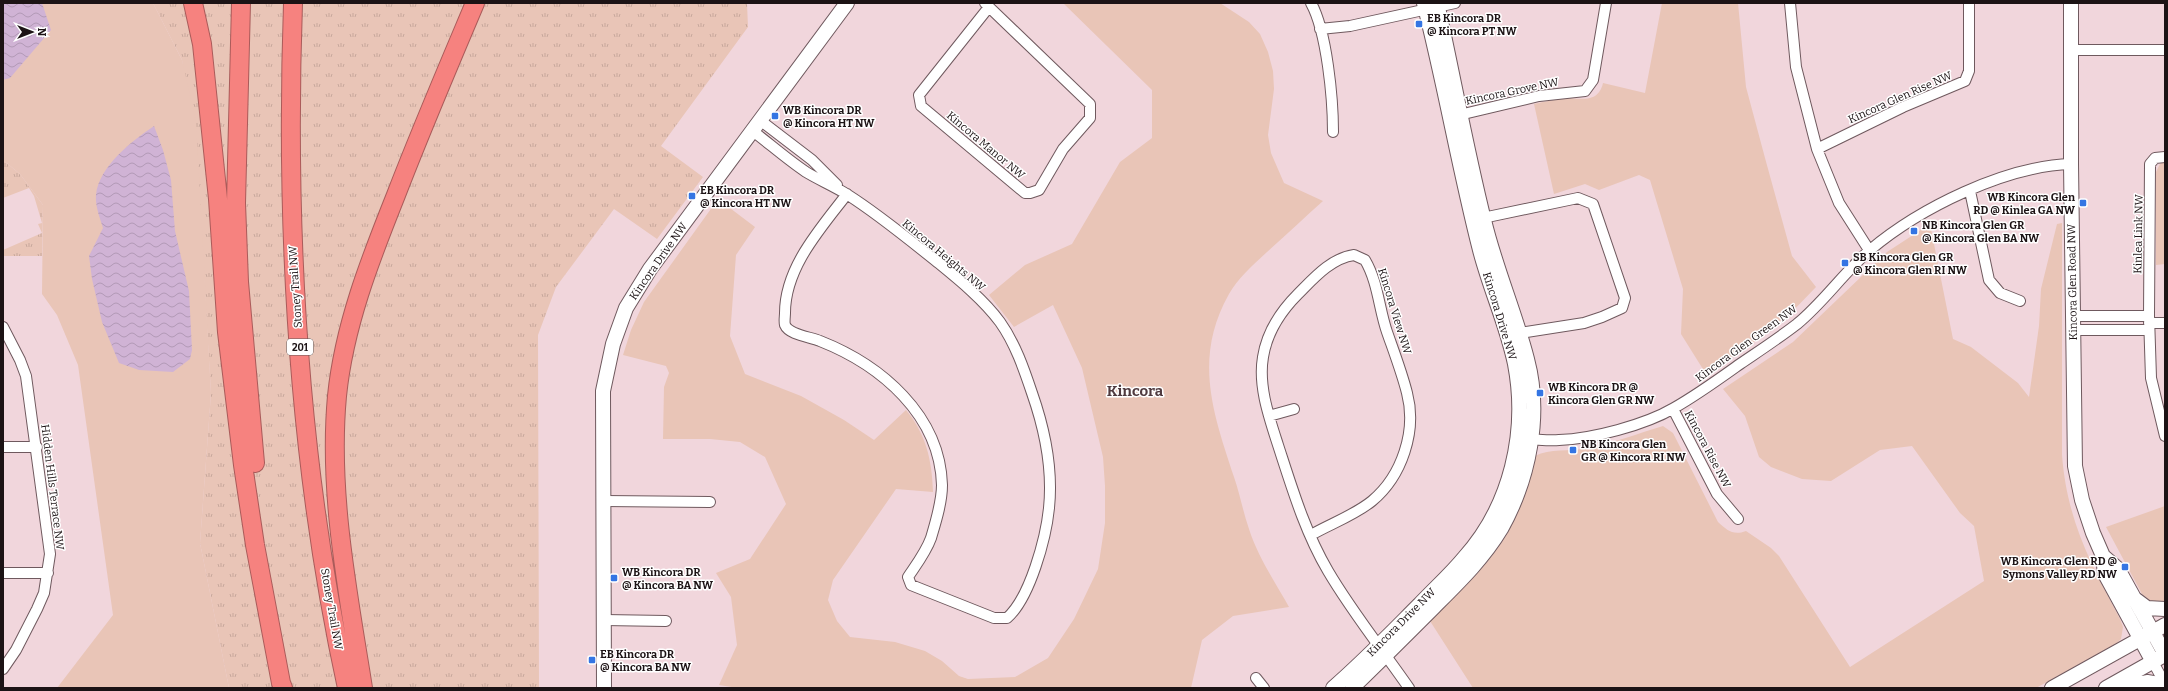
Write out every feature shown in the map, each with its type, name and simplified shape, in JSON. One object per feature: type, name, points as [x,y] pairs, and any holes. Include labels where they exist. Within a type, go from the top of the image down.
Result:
[{"type":"highway","points":[[193,3],[202,44],[218,199],[227,332],[242,465],[255,545],[283,688]]},
{"type":"highway","points":[[230,3],[230,48],[239,282],[256,479],[272,585],[290,688]]},
{"type":"highway","points":[[236,203],[241,3]]},
{"type":"highway","name":"Stoney Trail NW","points":[[293,3],[292,243],[298,325],[308,444],[323,554],[347,688]]},
{"type":"highway","points":[[363,688],[342,544],[339,504],[336,419],[341,363],[365,274],[438,90],[475,3]]},
{"type":"highway","points":[[438,90],[483,3]]},
{"type":"street","name":"Kincora Drive NW","points":[[604,688],[603,391],[613,344],[626,308],[650,269],[847,3]]},
{"type":"street","points":[[1311,3],[1320,29],[1332,92],[1333,132]]},
{"type":"street","points":[[1320,29],[1350,26],[1431,5],[1455,3]]},
{"type":"street","name":"Kincora Grove NW","points":[[1455,116],[1539,96],[1585,91],[1593,80],[1606,3]]},
{"type":"street","points":[[1790,3],[1796,68],[1817,149],[1838,203],[1869,250]]},
{"type":"street","name":"Kincora Glen Rise NW","points":[[1817,149],[1903,107],[1965,81],[1970,71],[1969,3]]},
{"type":"street","name":"Kincora Glen Road NW","points":[[2071,3],[2071,164],[2075,466],[2082,500],[2093,533],[2103,556],[2105,574],[2139,638],[2161,657]]},
{"type":"street","name":"Kincora Manor NW","points":[[987,5],[1090,104],[1090,118],[1063,149],[1039,190],[1030,193],[1025,193],[921,106],[919,94],[987,5]]},
{"type":"street","name":"Kincora Drive NW","points":[[1352,688],[1382,650],[1465,558],[1478,541],[1499,505],[1524,439],[1513,334],[1484,264],[1478,219],[1431,5]]},
{"type":"street","points":[[2071,50],[2165,50]]},
{"type":"street","name":"Kincora Heights NW","points":[[757,126],[806,172],[847,194],[957,278],[999,321],[1008,335],[1028,381],[1045,440],[1050,469],[1050,501],[1043,542],[1036,566],[1019,601],[1007,618],[994,618],[911,585],[908,577],[930,540],[940,506],[942,485],[938,454],[927,428],[912,403],[876,372],[852,356],[820,341],[790,330],[785,325],[785,301],[798,266],[810,243],[847,194]]},
{"type":"street","name":"Kinlea Link NW","points":[[2165,157],[2155,158],[2150,164],[2149,323],[2151,378],[2165,436]]},
{"type":"street","name":"Kincora Glen Green NW","points":[[1524,439],[1558,440],[1589,437],[1638,423],[1673,409],[1720,379],[1796,324],[1818,304],[1869,250],[1908,222],[1938,206],[2006,175],[2050,164],[2071,164]]},
{"type":"street","points":[[1970,191],[1989,280],[2000,293],[2020,301]]},
{"type":"street","points":[[1478,219],[1578,198],[1593,204],[1625,298],[1622,308],[1584,323],[1513,334]]},
{"type":"street","name":"Kincora View NW","points":[[1311,535],[1372,501],[1396,474],[1408,437],[1410,421],[1408,394],[1385,324],[1372,275],[1365,260],[1354,255],[1333,263],[1314,278],[1276,321],[1267,343],[1262,366],[1263,388],[1269,416],[1299,511],[1327,570],[1409,688]]},
{"type":"street","points":[[2073,323],[2165,323]]},
{"type":"street","name":"Hidden Hills Terrace NW","points":[[3,327],[20,360],[26,376],[37,447],[50,554],[44,593],[16,650],[3,669]]},
{"type":"street","points":[[1269,416],[1294,409]]},
{"type":"street","name":"Kincora Rise NW","points":[[1673,409],[1717,494],[1738,519]]},
{"type":"street","points":[[3,447],[37,447]]},
{"type":"street","points":[[604,501],[710,502]]},
{"type":"street","name":"Kincora Glen Road NW","points":[[2103,556],[2118,569],[2152,631],[2161,657],[2165,684]]},
{"type":"street","points":[[3,573],[48,573]]},
{"type":"street","points":[[2134,598],[2147,608],[2165,609]]},
{"type":"street","points":[[604,620],[666,621]]},
{"type":"street","points":[[2052,688],[2139,638],[2165,625]]},
{"type":"street","name":"Kincora Drive NW","points":[[1333,688],[1382,650]]},
{"type":"street","points":[[2106,688],[2161,657]]},
{"type":"street","points":[[1256,678],[1264,688]]},
{"type":"street","points":[[2118,688],[2148,682],[2165,684]]},
{"type":"green space","points":[[3,3],[153,3],[182,60],[196,122],[211,393],[200,543],[229,688],[57,688],[113,615],[78,365],[57,315],[42,294],[43,205],[20,174],[3,160]]},
{"type":"green space","points":[[153,3],[747,3],[748,27],[661,146],[703,177],[657,239],[614,209],[556,287],[538,335],[539,688],[229,688],[200,543],[211,393],[203,262],[182,60]]},
{"type":"green space","points":[[1063,3],[1220,3],[1249,22],[1260,34],[1268,52],[1273,71],[1274,89],[1268,135],[1271,153],[1284,183],[1323,201],[1252,266],[1233,288],[1218,318],[1212,341],[1209,363],[1210,386],[1219,430],[1247,523],[1262,559],[1289,607],[1233,616],[1202,640],[1191,688],[738,688],[719,685],[737,645],[731,597],[716,573],[750,559],[786,504],[765,457],[740,442],[710,439],[663,439],[664,387],[669,373],[666,366],[623,355],[631,330],[644,302],[718,199],[755,227],[736,255],[730,336],[745,374],[801,396],[844,420],[874,440],[906,410],[919,428],[927,448],[933,492],[896,489],[833,580],[828,600],[837,621],[850,637],[895,642],[925,651],[942,661],[959,676],[968,679],[1015,677],[1048,658],[1074,619],[1098,569],[1105,523],[1103,457],[1082,368],[1053,305],[1014,327],[989,295],[1025,265],[1072,244],[1120,162],[1152,138],[1152,90]]},
{"type":"green space","points":[[1662,3],[1738,3],[1746,87],[1765,158],[1792,256],[1816,287],[1789,315],[1753,343],[1706,374],[1681,334],[1683,289],[1650,180],[1639,175],[1599,190],[1585,184],[1554,194],[1534,104],[1565,98],[1583,99],[1593,97],[1601,90],[1603,83],[1645,93]]},
{"type":"green space","points":[[3,160],[20,174],[43,205],[42,256],[3,256],[3,250],[42,233],[38,224],[42,223],[34,196],[29,188],[3,198]]},
{"type":"green space","points":[[2165,161],[2165,264],[2156,265],[2156,172],[2160,164]]},
{"type":"green space","points":[[2062,223],[2062,455],[2065,478],[2069,500],[2082,540],[2123,627],[2121,639],[2117,643],[2036,688],[1473,688],[1430,621],[1479,572],[1504,539],[1515,520],[1535,456],[1553,451],[1596,446],[1663,426],[1673,433],[1718,522],[1730,531],[1737,533],[1746,531],[1771,548],[1779,556],[1850,667],[1984,581],[1974,526],[1960,513],[1912,446],[1880,450],[1831,481],[1802,479],[1771,467],[1759,457],[1745,416],[1723,389],[1793,342],[1887,252],[1930,224],[1953,339],[1971,347],[2018,383],[2029,397],[2039,326],[2041,289],[2057,224]]},
{"type":"green space","points":[[2165,506],[2165,604],[2153,603],[2142,594],[2106,527]]},
{"type":"water","points":[[3,3],[42,3],[51,30],[10,78],[3,80]]},
{"type":"water","points":[[154,126],[163,150],[171,180],[175,231],[189,291],[192,350],[190,359],[173,372],[139,370],[119,363],[102,322],[92,279],[89,256],[103,228],[96,203],[96,195],[98,184],[103,174],[118,155]]},
{"type":"place","name":"EB Kincora DR @ Kincora PT NW","points":[[1419,24]]},
{"type":"place","name":"WB Kincora DR @ Kincora HT NW","points":[[775,116]]},
{"type":"place","name":"EB Kincora DR @ Kincora HT NW","points":[[692,196]]},
{"type":"place","name":"WB Kincora Glen RD @ Kinlea GA NW","points":[[2083,203]]},
{"type":"place","name":"NB Kincora Glen GR @ Kincora Glen BA NW","points":[[1914,231]]},
{"type":"place","name":"SB Kincora Glen GR @ Kincora Glen RI NW","points":[[1845,263]]},
{"type":"place","name":"WB Kincora DR @ Kincora Glen GR NW","points":[[1540,393]]},
{"type":"place","name":"NB Kincora Glen GR @ Kincora RI NW","points":[[1573,450]]},
{"type":"place","name":"WB Kincora Glen RD @ Symons Valley RD NW","points":[[2125,567]]},
{"type":"place","name":"WB Kincora DR @ Kincora BA NW","points":[[614,578]]},
{"type":"place","name":"EB Kincora DR @ Kincora BA NW","points":[[592,660]]},
{"type":"district","name":"Kincora","points":[[1135,391]]}]
